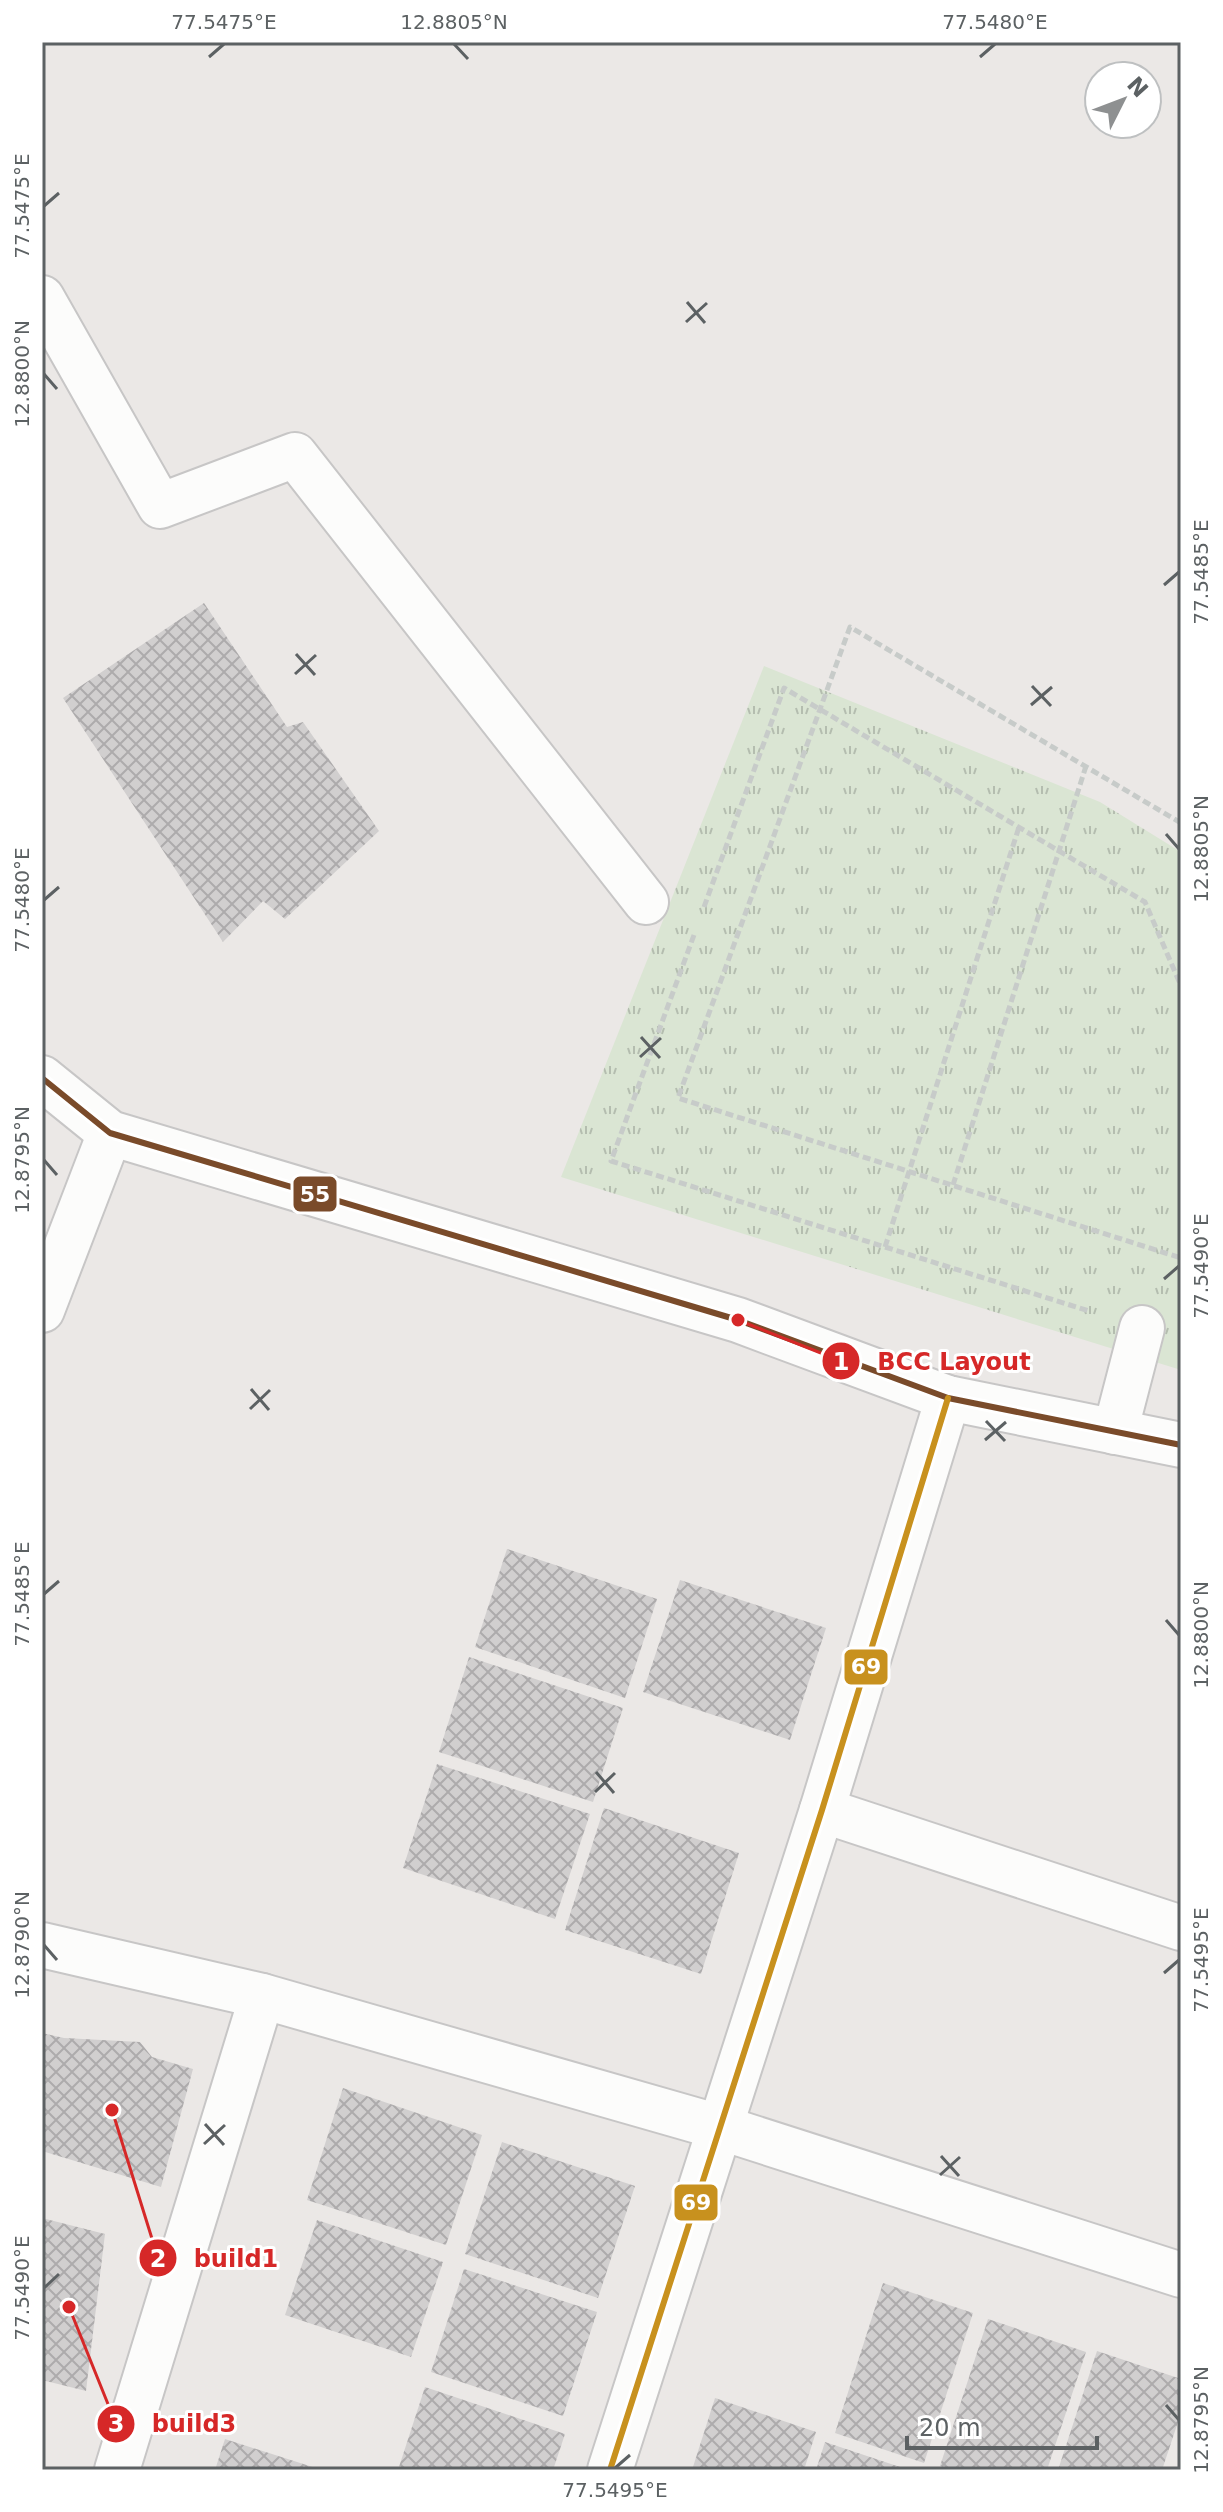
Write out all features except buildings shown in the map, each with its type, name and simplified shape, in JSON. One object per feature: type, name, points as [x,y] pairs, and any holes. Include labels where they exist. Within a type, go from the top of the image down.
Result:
[{"type":"street","points":[[42,298],[160,506],[295,455],[646,902]]},
{"type":"street","points":[[42,1078],[110,1133],[738,1320],[948,1398],[1181,1445]]},
{"type":"street","points":[[42,1310],[110,1133]]},
{"type":"street","points":[[1115,1432],[1142,1328]]},
{"type":"street","points":[[610,2470],[822,1810],[948,1398]]},
{"type":"street","points":[[822,1810],[1181,1928]]},
{"type":"street","points":[[42,1945],[262,1996],[719,2127],[1181,2275]]},
{"type":"street","points":[[117,2470],[262,1996]]},
{"type":"path","points":[[1181,823],[850,627],[678,1098],[1181,1258]]},
{"type":"path","points":[[703,910],[784,688],[1145,902],[1181,986]]},
{"type":"path","points":[[953,1185],[1086,766]]},
{"type":"path","points":[[885,1247],[1019,827]]},
{"type":"path","points":[[697,924],[611,1161],[1142,1328]]},
{"type":"green space","points":[[764,666],[1100,802],[1181,852],[1181,1370],[561,1177]]},
{"type":"transit line","name":"55","points":[[42,1078],[110,1133],[738,1320],[948,1398],[1181,1445]]},
{"type":"transit line","name":"69","points":[[610,2470],[822,1810],[948,1398]]},
{"type":"place","name":"BCC Layout","points":[[738,1320]]},
{"type":"place","name":"build1","points":[[112,2110]]},
{"type":"place","name":"build3","points":[[69,2307]]}]
